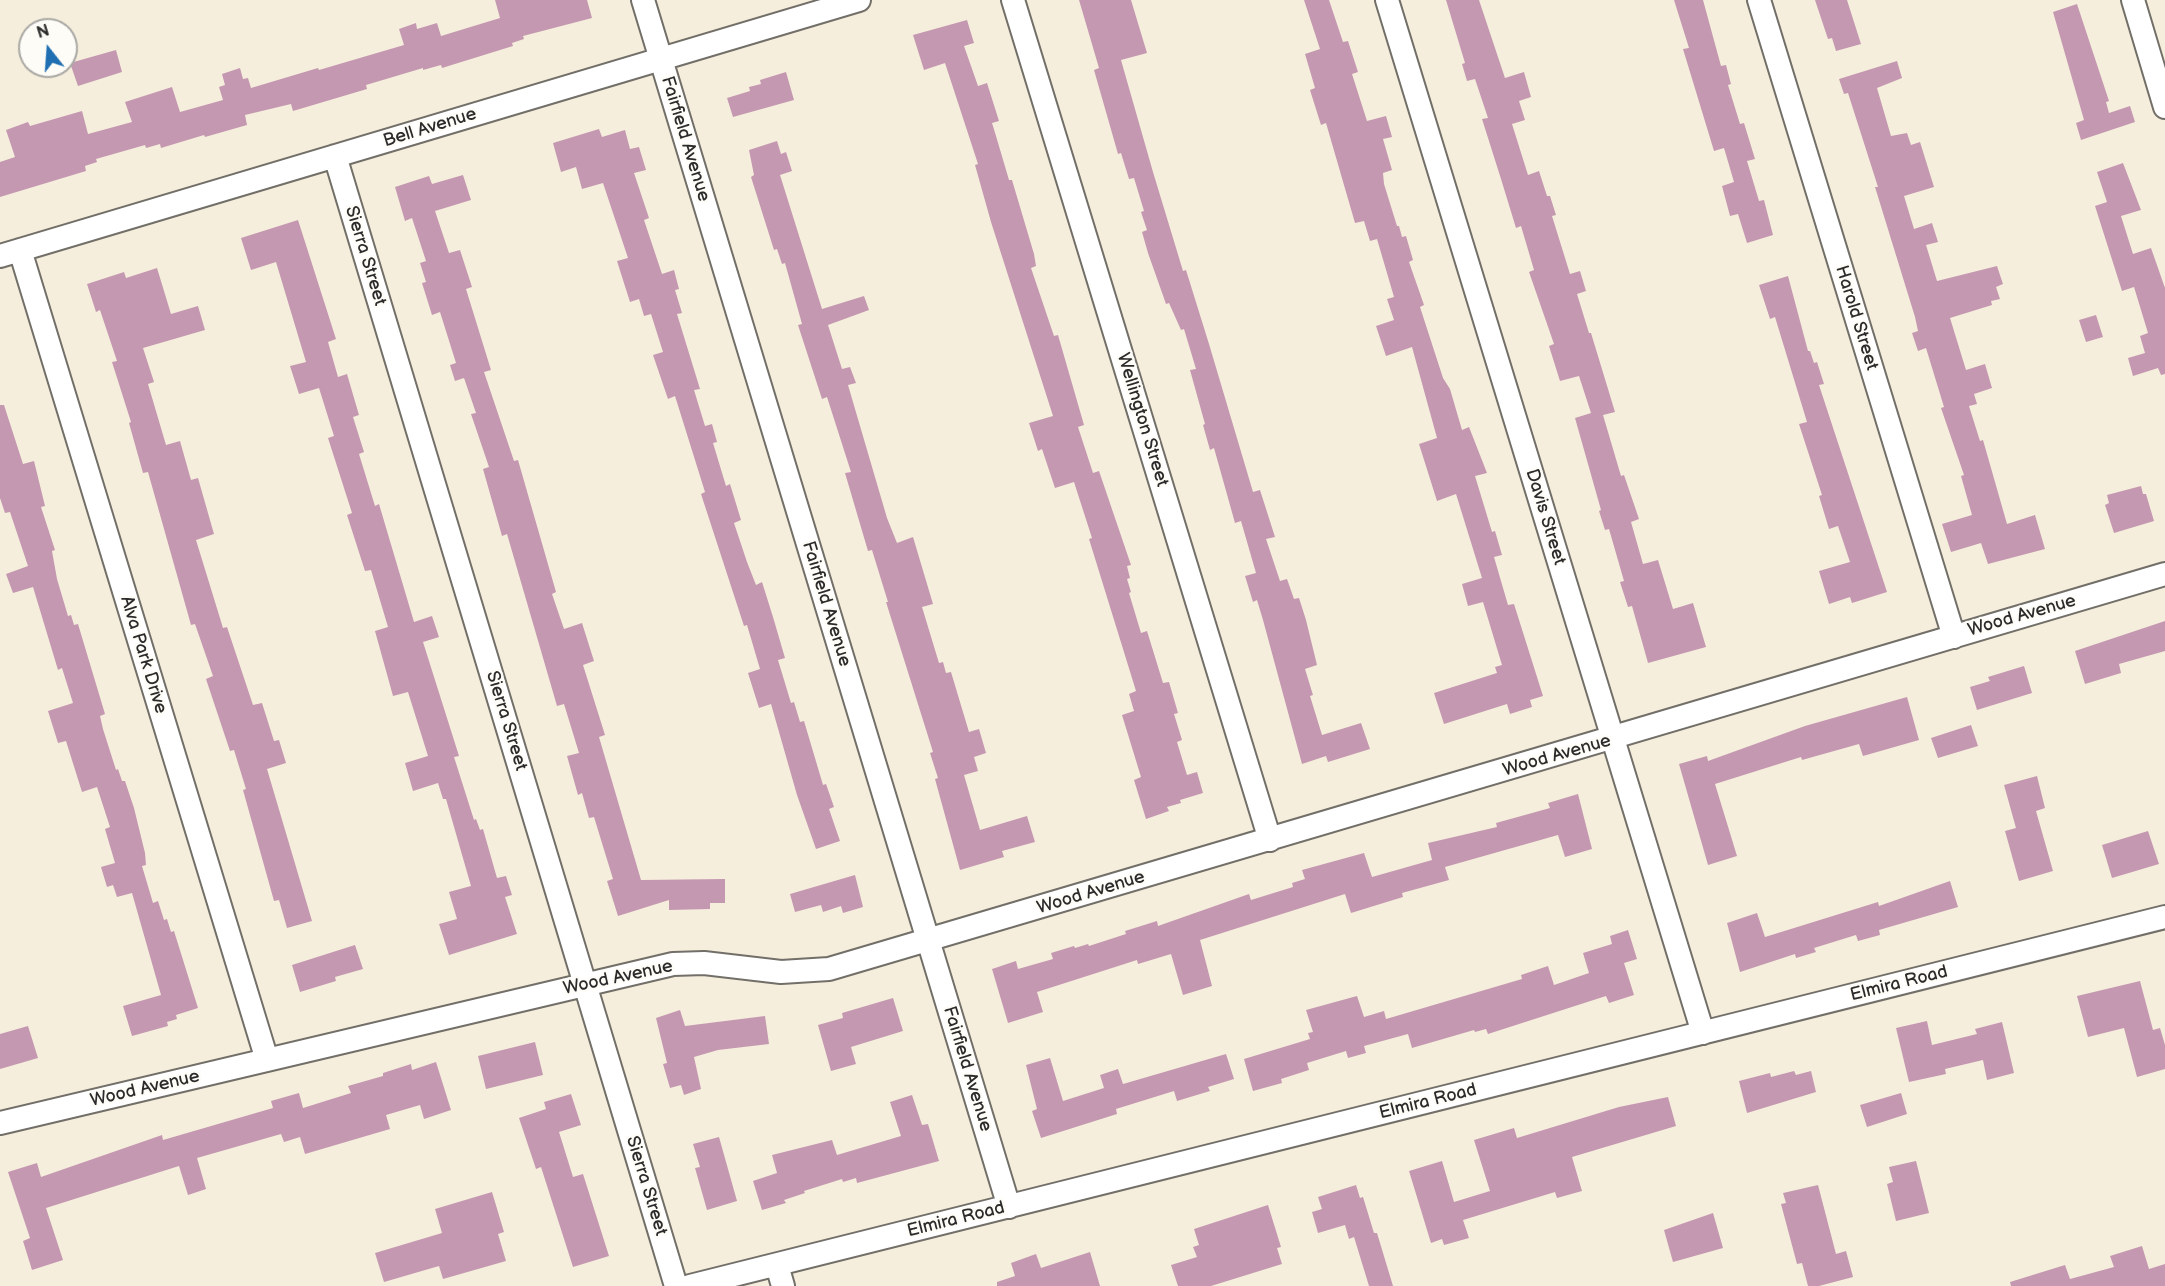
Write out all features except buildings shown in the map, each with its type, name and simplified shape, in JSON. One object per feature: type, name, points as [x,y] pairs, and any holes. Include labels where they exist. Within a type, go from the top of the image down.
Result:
[{"type":"street","name":"Fairfield Avenue","points":[[643,0],[1009,1207]]},
{"type":"street","name":"Bell Avenue","points":[[10,253],[859,0]]},
{"type":"street","name":"Wellington Street","points":[[1013,0],[1270,840]]},
{"type":"street","name":"Davis Street","points":[[1387,0],[1703,1033]]},
{"type":"street","name":"Harold Street","points":[[1759,0],[1954,637]]},
{"type":"street","points":[[2133,0],[2165,106]]},
{"type":"street","name":"Sierra Street","points":[[335,156],[676,1286]]},
{"type":"street","name":"Alva Park Drive","points":[[10,253],[267,1060]]},
{"type":"street","name":"Wood Avenue","points":[[0,1123],[673,964],[704,963],[781,972],[829,969],[928,942],[1612,740],[2165,574]]},
{"type":"street","name":"Elmira Road","points":[[690,1286],[780,1275],[1009,1207],[2165,917]]}]
